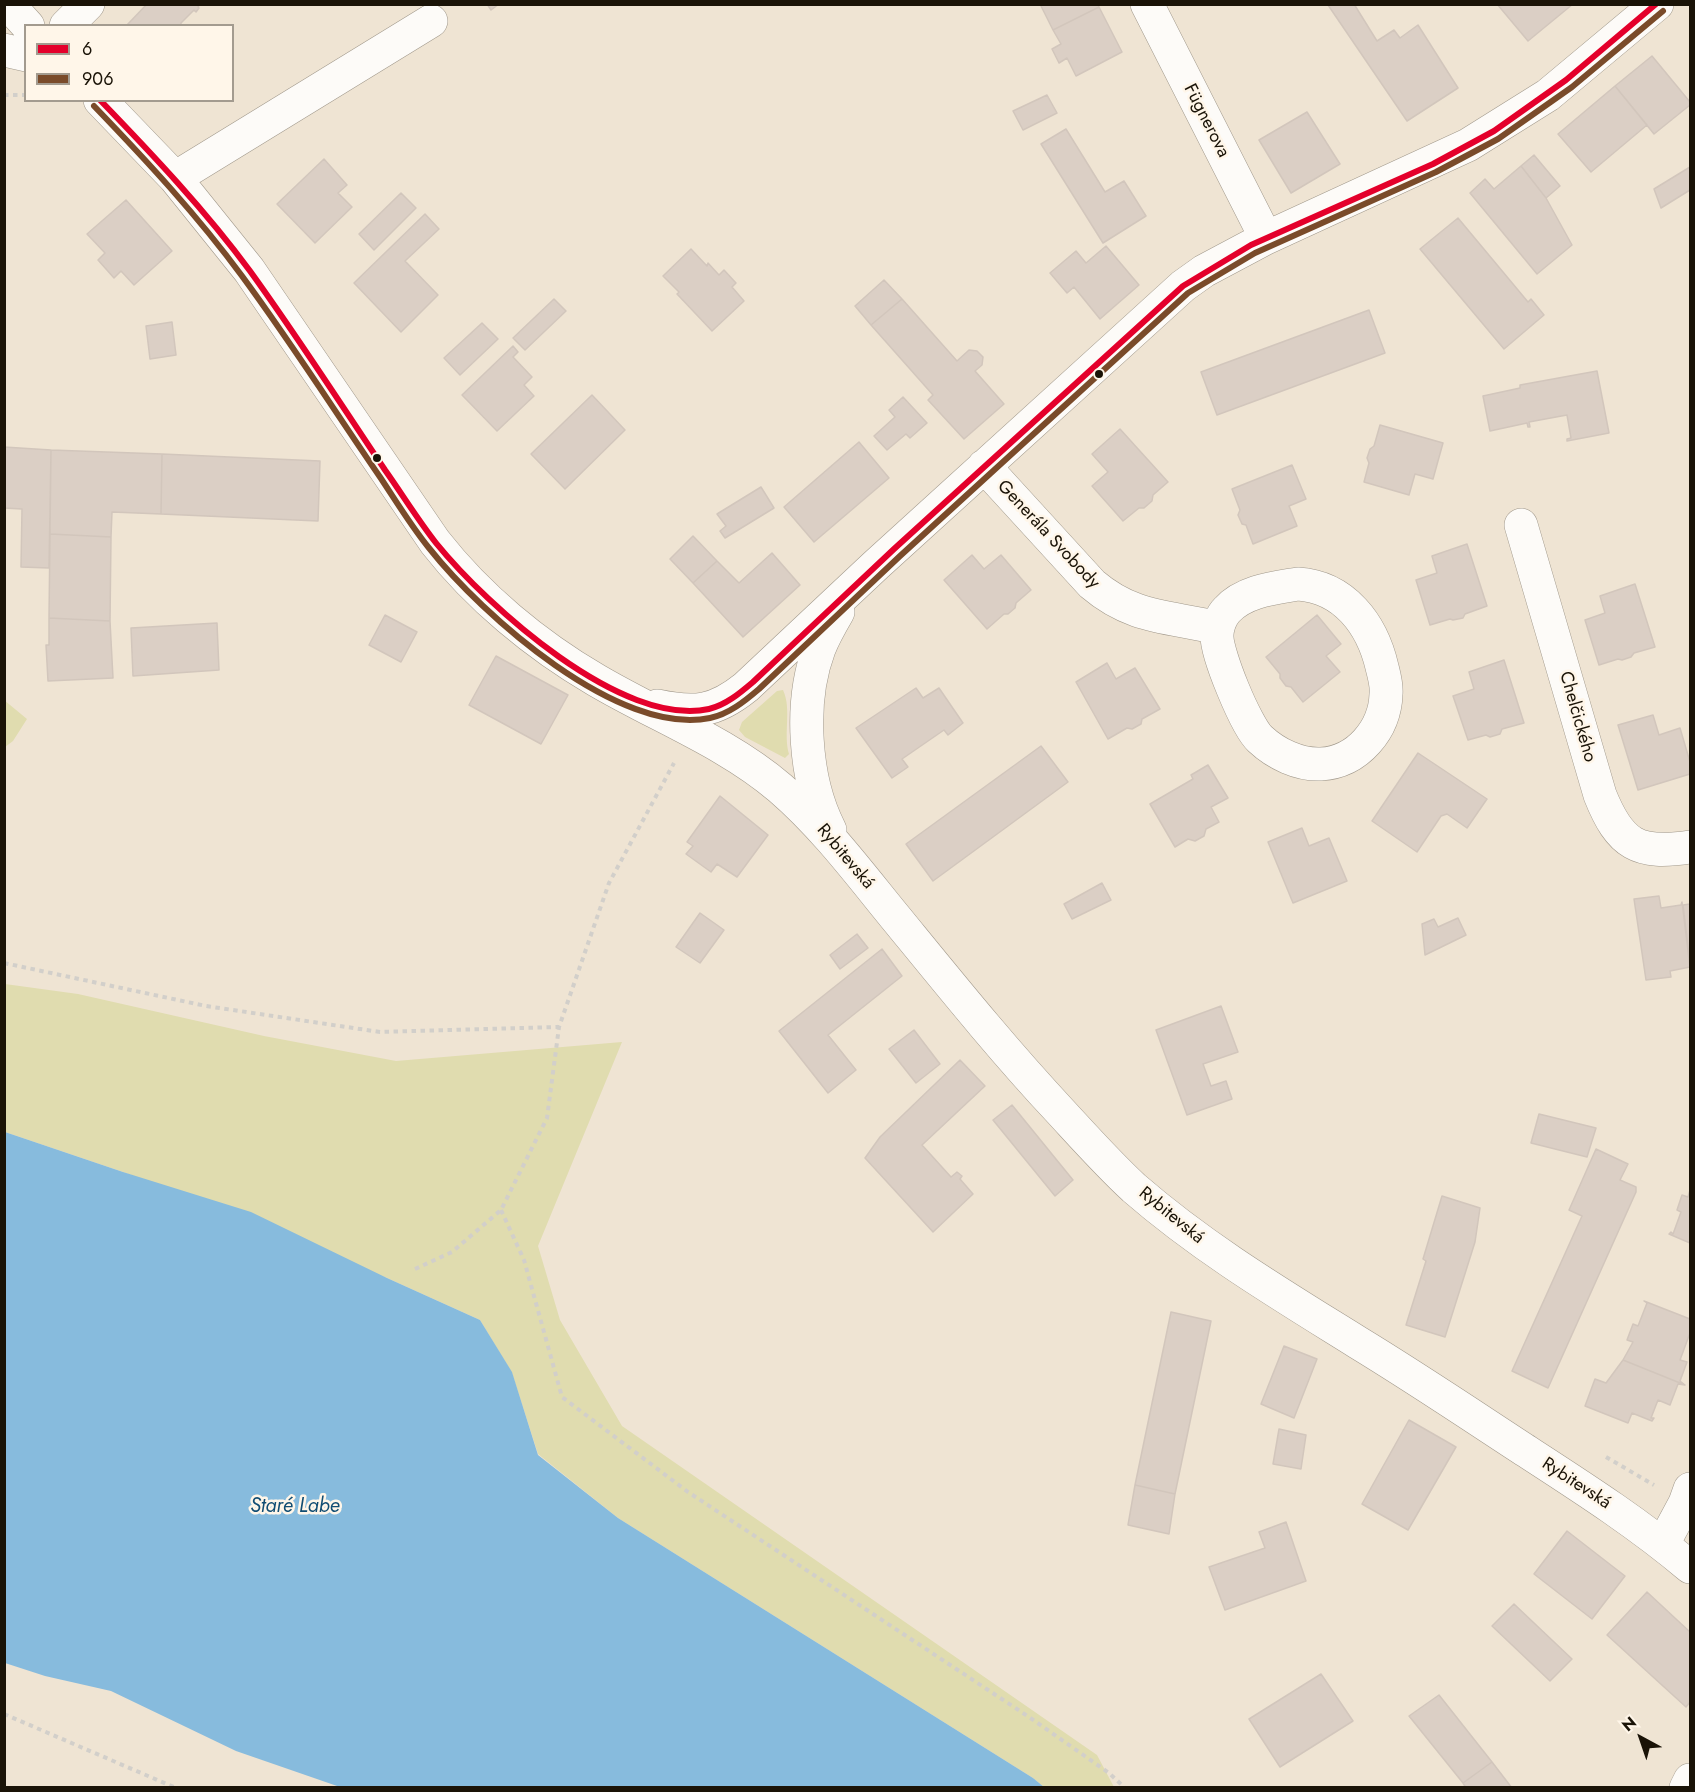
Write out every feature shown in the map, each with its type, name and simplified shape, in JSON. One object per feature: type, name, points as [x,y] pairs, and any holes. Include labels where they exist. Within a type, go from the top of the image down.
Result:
[{"type":"street","points":[[8,4],[26,24]]},
{"type":"street","points":[[68,24],[88,4]]},
{"type":"street","name":"Fügnerova","points":[[1147,4],[1266,238]]},
{"type":"street","name":"Generála Svobody","points":[[616,691],[643,702],[679,711],[708,709],[720,705],[746,687],[984,466],[1184,286],[1204,271],[1266,238],[1468,145],[1548,95],[1657,4]]},
{"type":"street","points":[[175,178],[431,21]]},
{"type":"street","points":[[4,50],[24,55]]},
{"type":"street","name":"Rybitevská","points":[[102,102],[175,178],[249,270],[435,542],[451,563],[491,602],[576,667],[727,752],[775,784],[816,822],[1027,1076],[1122,1176],[1162,1211],[1228,1260],[1615,1509],[1690,1567]]},
{"type":"street","name":"Generála Svobody","points":[[984,466],[1092,584],[1107,597],[1147,614],[1218,628]]},
{"type":"street","name":"Chelčického","points":[[1521,525],[1600,795],[1608,814],[1624,837],[1638,846],[1665,851],[1690,847]]},
{"type":"street","points":[[854,867],[830,831],[817,800],[810,760],[808,713],[811,680],[819,649],[844,602],[876,565]]},
{"type":"street","points":[[1298,584],[1314,585],[1331,592],[1359,616],[1380,656],[1386,694],[1379,723],[1370,739],[1356,752],[1341,760],[1323,764],[1287,758],[1272,749],[1258,738],[1249,725],[1221,659],[1216,636],[1218,628],[1226,610],[1235,603],[1247,596],[1272,588],[1298,584]]},
{"type":"street","points":[[1663,1544],[1688,1496]]},
{"type":"street","points":[[1686,1788],[1690,1780]]},
{"type":"path","points":[[4,95],[24,95]]},
{"type":"path","points":[[415,1269],[452,1252],[501,1210],[547,1118],[559,1027],[609,883],[674,762]]},
{"type":"path","points":[[4,963],[206,1006],[380,1032],[559,1027]]},
{"type":"path","points":[[501,1210],[524,1260],[562,1397],[688,1492],[1029,1717],[1109,1773],[1125,1788]]},
{"type":"path","points":[[1597,1452],[1688,1496]]},
{"type":"path","points":[[4,1714],[176,1788]]},
{"type":"shaded area","points":[[783,690],[787,705],[789,754],[785,758],[745,737],[739,730],[742,722],[777,691]]},
{"type":"shaded area","points":[[4,700],[27,719],[13,741],[5,747]]},
{"type":"shaded area","points":[[5,984],[78,994],[264,1036],[396,1061],[622,1042],[538,1246],[560,1320],[622,1426],[1097,1755],[1114,1787],[1044,1787],[618,1518],[538,1454],[512,1373],[480,1320],[387,1278],[123,1172],[5,1132]]},
{"type":"water","name":"Staré Labe","points":[[5,1132],[251,1212],[480,1320],[512,1372],[538,1455],[618,1518],[1044,1787],[340,1787],[236,1751],[111,1691],[45,1676],[5,1663]]},
{"type":"building","points":[[147,4],[200,4],[196,12],[194,10],[181,24],[128,24]]},
{"type":"building","points":[[487,4],[499,4],[491,10]]},
{"type":"building","points":[[1040,4],[1098,4],[1099,7],[1053,30]]},
{"type":"building","points":[[1354,4],[1377,41],[1394,30],[1400,38],[1418,25],[1458,88],[1407,121],[1328,5]]},
{"type":"building","points":[[1497,4],[1573,4],[1528,41]]},
{"type":"building","points":[[1099,7],[1122,52],[1076,76],[1067,58],[1059,63],[1052,49],[1061,44],[1053,30]]},
{"type":"building","points":[[1652,56],[1690,102],[1690,105],[1654,134],[1615,86]]},
{"type":"building","points":[[1615,86],[1647,125],[1591,172],[1558,134]]},
{"type":"building","points":[[1047,95],[1057,113],[1023,130],[1013,111]]},
{"type":"building","points":[[1307,112],[1340,164],[1291,193],[1259,140]]},
{"type":"building","points":[[1066,129],[1105,192],[1124,181],[1146,216],[1103,243],[1041,144]]},
{"type":"building","points":[[1534,155],[1560,186],[1546,198],[1521,166]]},
{"type":"building","points":[[324,159],[347,185],[338,193],[352,207],[315,243],[277,204]]},
{"type":"building","points":[[1521,166],[1546,198],[1572,245],[1537,274],[1470,193],[1485,179],[1494,189]]},
{"type":"building","points":[[1690,167],[1690,190],[1661,208],[1654,189]]},
{"type":"building","points":[[401,193],[416,208],[374,250],[359,234]]},
{"type":"building","points":[[126,200],[172,251],[134,285],[121,271],[114,278],[98,260],[105,253],[87,234]]},
{"type":"building","points":[[425,214],[439,229],[405,261],[438,295],[401,332],[354,283]]},
{"type":"building","points":[[1458,218],[1528,302],[1531,299],[1544,315],[1504,349],[1420,249]]},
{"type":"building","points":[[1106,246],[1139,285],[1100,319],[1074,287],[1067,293],[1050,273],[1076,251],[1086,263]]},
{"type":"building","points":[[691,249],[719,275],[724,270],[736,283],[732,287],[744,301],[712,331],[663,276]]},
{"type":"building","points":[[884,280],[902,299],[871,325],[855,306]]},
{"type":"building","points":[[554,299],[566,311],[525,350],[513,338]]},
{"type":"building","points":[[902,299],[957,361],[969,350],[977,351],[983,357],[982,365],[975,371],[1004,404],[964,439],[928,400],[933,395],[871,325]]},
{"type":"building","points":[[1369,310],[1385,353],[1217,415],[1201,372]]},
{"type":"building","points":[[172,322],[176,355],[150,359],[146,326]]},
{"type":"building","points":[[482,323],[498,339],[460,375],[444,358]]},
{"type":"building","points":[[513,346],[518,352],[513,357],[532,377],[524,385],[534,396],[497,431],[462,395]]},
{"type":"building","points":[[1597,371],[1609,433],[1567,441],[1571,438],[1567,415],[1529,422],[1530,427],[1527,423],[1490,431],[1483,396],[1520,388],[1520,385]]},
{"type":"building","points":[[592,395],[625,430],[565,489],[531,454]]},
{"type":"building","points":[[903,397],[927,423],[910,438],[906,434],[887,450],[874,436],[895,417],[889,410]]},
{"type":"building","points":[[1380,425],[1443,443],[1433,479],[1415,474],[1409,495],[1364,482],[1369,463],[1367,458],[1370,449],[1374,446]]},
{"type":"building","points":[[1120,429],[1168,482],[1153,495],[1152,501],[1144,508],[1139,508],[1123,521],[1092,486],[1108,472],[1092,454]]},
{"type":"building","points":[[859,442],[889,478],[814,542],[784,507]]},
{"type":"building","points":[[4,447],[51,450],[49,568],[21,567],[22,509],[4,508]]},
{"type":"building","points":[[51,450],[162,454],[161,514],[112,512],[111,537],[50,534]]},
{"type":"building","points":[[162,454],[320,461],[318,521],[161,514]]},
{"type":"building","points":[[1292,465],[1306,499],[1289,506],[1297,526],[1253,544],[1246,525],[1242,524],[1238,515],[1240,510],[1232,489]]},
{"type":"building","points":[[761,487],[774,508],[725,538],[720,531],[726,526],[717,514]]},
{"type":"building","points":[[50,534],[111,537],[110,621],[49,618]]},
{"type":"building","points":[[693,536],[717,561],[693,583],[670,559]]},
{"type":"building","points":[[1467,544],[1487,606],[1465,614],[1463,618],[1430,625],[1416,580],[1437,573],[1432,556]]},
{"type":"building","points":[[772,553],[800,585],[743,637],[693,583],[717,561],[739,583]]},
{"type":"building","points":[[972,555],[984,569],[1001,555],[1031,590],[1016,603],[1015,608],[1008,614],[1004,614],[987,629],[944,580]]},
{"type":"building","points":[[1635,584],[1655,647],[1634,653],[1631,657],[1622,660],[1618,659],[1599,665],[1585,620],[1605,613],[1600,596]]},
{"type":"building","points":[[385,615],[417,632],[401,662],[369,645]]},
{"type":"building","points":[[1317,615],[1341,644],[1326,656],[1340,672],[1303,702],[1291,687],[1286,686],[1280,674],[1266,657]]},
{"type":"building","points":[[49,618],[110,621],[113,678],[48,681],[46,645],[49,645]]},
{"type":"building","points":[[217,623],[219,670],[133,676],[131,628]]},
{"type":"building","points":[[496,656],[568,695],[541,744],[469,705]]},
{"type":"building","points":[[1504,660],[1524,723],[1502,729],[1500,734],[1468,740],[1453,696],[1474,689],[1469,672]]},
{"type":"building","points":[[1107,663],[1116,679],[1135,668],[1160,709],[1142,719],[1141,724],[1132,729],[1127,728],[1108,739],[1076,682]]},
{"type":"building","points":[[916,688],[923,698],[939,688],[963,723],[948,735],[944,730],[902,759],[908,767],[892,778],[856,728]]},
{"type":"building","points":[[1653,715],[1659,735],[1680,728],[1690,762],[1690,774],[1638,790],[1618,725]]},
{"type":"building","points":[[1041,746],[1068,782],[933,881],[906,844]]},
{"type":"building","points":[[1418,753],[1487,799],[1467,828],[1447,814],[1441,816],[1417,852],[1372,821]]},
{"type":"building","points":[[1208,765],[1228,798],[1211,807],[1219,822],[1206,829],[1204,836],[1195,841],[1188,839],[1175,847],[1150,804],[1193,779],[1191,775]]},
{"type":"building","points":[[720,796],[768,835],[737,877],[717,864],[711,872],[686,854],[693,846],[687,842]]},
{"type":"building","points":[[1302,828],[1309,846],[1329,838],[1347,881],[1293,903],[1268,842]]},
{"type":"building","points":[[1102,883],[1111,900],[1072,919],[1064,904]]},
{"type":"building","points":[[1659,896],[1661,908],[1681,905],[1682,902],[1690,967],[1670,971],[1671,977],[1646,980],[1634,899]]},
{"type":"building","points":[[1690,904],[1690,963],[1683,905]]},
{"type":"building","points":[[700,913],[724,930],[700,963],[676,947]]},
{"type":"building","points":[[1458,918],[1466,935],[1425,955],[1422,924],[1434,919],[1438,927]]},
{"type":"building","points":[[857,934],[868,948],[840,969],[830,955]]},
{"type":"building","points":[[882,949],[902,976],[828,1035],[856,1070],[828,1093],[779,1031]]},
{"type":"building","points":[[1221,1006],[1238,1052],[1203,1064],[1211,1086],[1226,1081],[1232,1099],[1187,1115],[1156,1030]]},
{"type":"building","points":[[914,1030],[940,1064],[916,1083],[889,1049]]},
{"type":"building","points":[[960,1060],[985,1086],[922,1145],[951,1177],[957,1172],[962,1176],[960,1179],[973,1194],[933,1232],[865,1158],[880,1137]]},
{"type":"building","points":[[1012,1105],[1073,1180],[1055,1196],[993,1120]]},
{"type":"building","points":[[1539,1114],[1596,1128],[1587,1157],[1531,1143]]},
{"type":"building","points":[[1596,1149],[1628,1164],[1620,1180],[1636,1187],[1636,1192],[1548,1388],[1512,1371],[1582,1216],[1569,1210]]},
{"type":"building","points":[[1690,1190],[1690,1243],[1669,1234],[1671,1232],[1673,1234],[1681,1212],[1677,1210],[1682,1195],[1688,1197]]},
{"type":"building","points":[[1442,1196],[1480,1208],[1475,1242],[1445,1337],[1406,1325],[1426,1261],[1423,1259]]},
{"type":"building","points":[[1644,1301],[1690,1319],[1690,1333],[1680,1360],[1687,1362],[1680,1381],[1685,1385],[1623,1360],[1633,1342],[1627,1340],[1633,1324],[1638,1326],[1647,1303]]},
{"type":"building","points":[[1171,1312],[1211,1321],[1175,1494],[1135,1485]]},
{"type":"building","points":[[1284,1346],[1317,1359],[1294,1418],[1261,1404]]},
{"type":"building","points":[[1623,1360],[1685,1385],[1678,1384],[1670,1405],[1658,1400],[1652,1421],[1632,1413],[1628,1423],[1585,1406],[1595,1379],[1606,1383]]},
{"type":"building","points":[[1409,1420],[1456,1447],[1408,1530],[1362,1504]]},
{"type":"building","points":[[1279,1429],[1306,1435],[1301,1469],[1273,1464]]},
{"type":"building","points":[[1135,1485],[1175,1494],[1169,1534],[1128,1525]]},
{"type":"building","points":[[1286,1522],[1306,1581],[1225,1610],[1209,1567],[1265,1548],[1259,1532]]},
{"type":"building","points":[[1567,1531],[1625,1576],[1592,1619],[1534,1574]]},
{"type":"building","points":[[1647,1592],[1690,1632],[1690,1702],[1686,1707],[1607,1635]]},
{"type":"building","points":[[1514,1604],[1572,1659],[1550,1681],[1492,1626]]},
{"type":"building","points":[[1321,1674],[1353,1721],[1280,1767],[1249,1719]]},
{"type":"building","points":[[1439,1695],[1492,1762],[1463,1783],[1409,1716]]},
{"type":"building","points":[[1492,1762],[1512,1788],[1466,1788],[1463,1783]]},
{"type":"transit line","name":"6","points":[[102,102],[178,183],[233,248],[285,320],[429,534],[488,598],[559,657],[598,681],[637,700],[674,710],[709,709],[727,702],[753,682],[894,549],[1183,286],[1251,245],[1433,164],[1494,131],[1566,80],[1656,4]]},
{"type":"transit line","name":"906","points":[[94,106],[171,188],[225,253],[295,350],[416,531],[482,606],[555,665],[595,690],[635,709],[674,719],[710,718],[730,710],[759,689],[900,556],[1188,293],[1255,253],[1436,172],[1498,139],[1572,87],[1663,11]]}]
